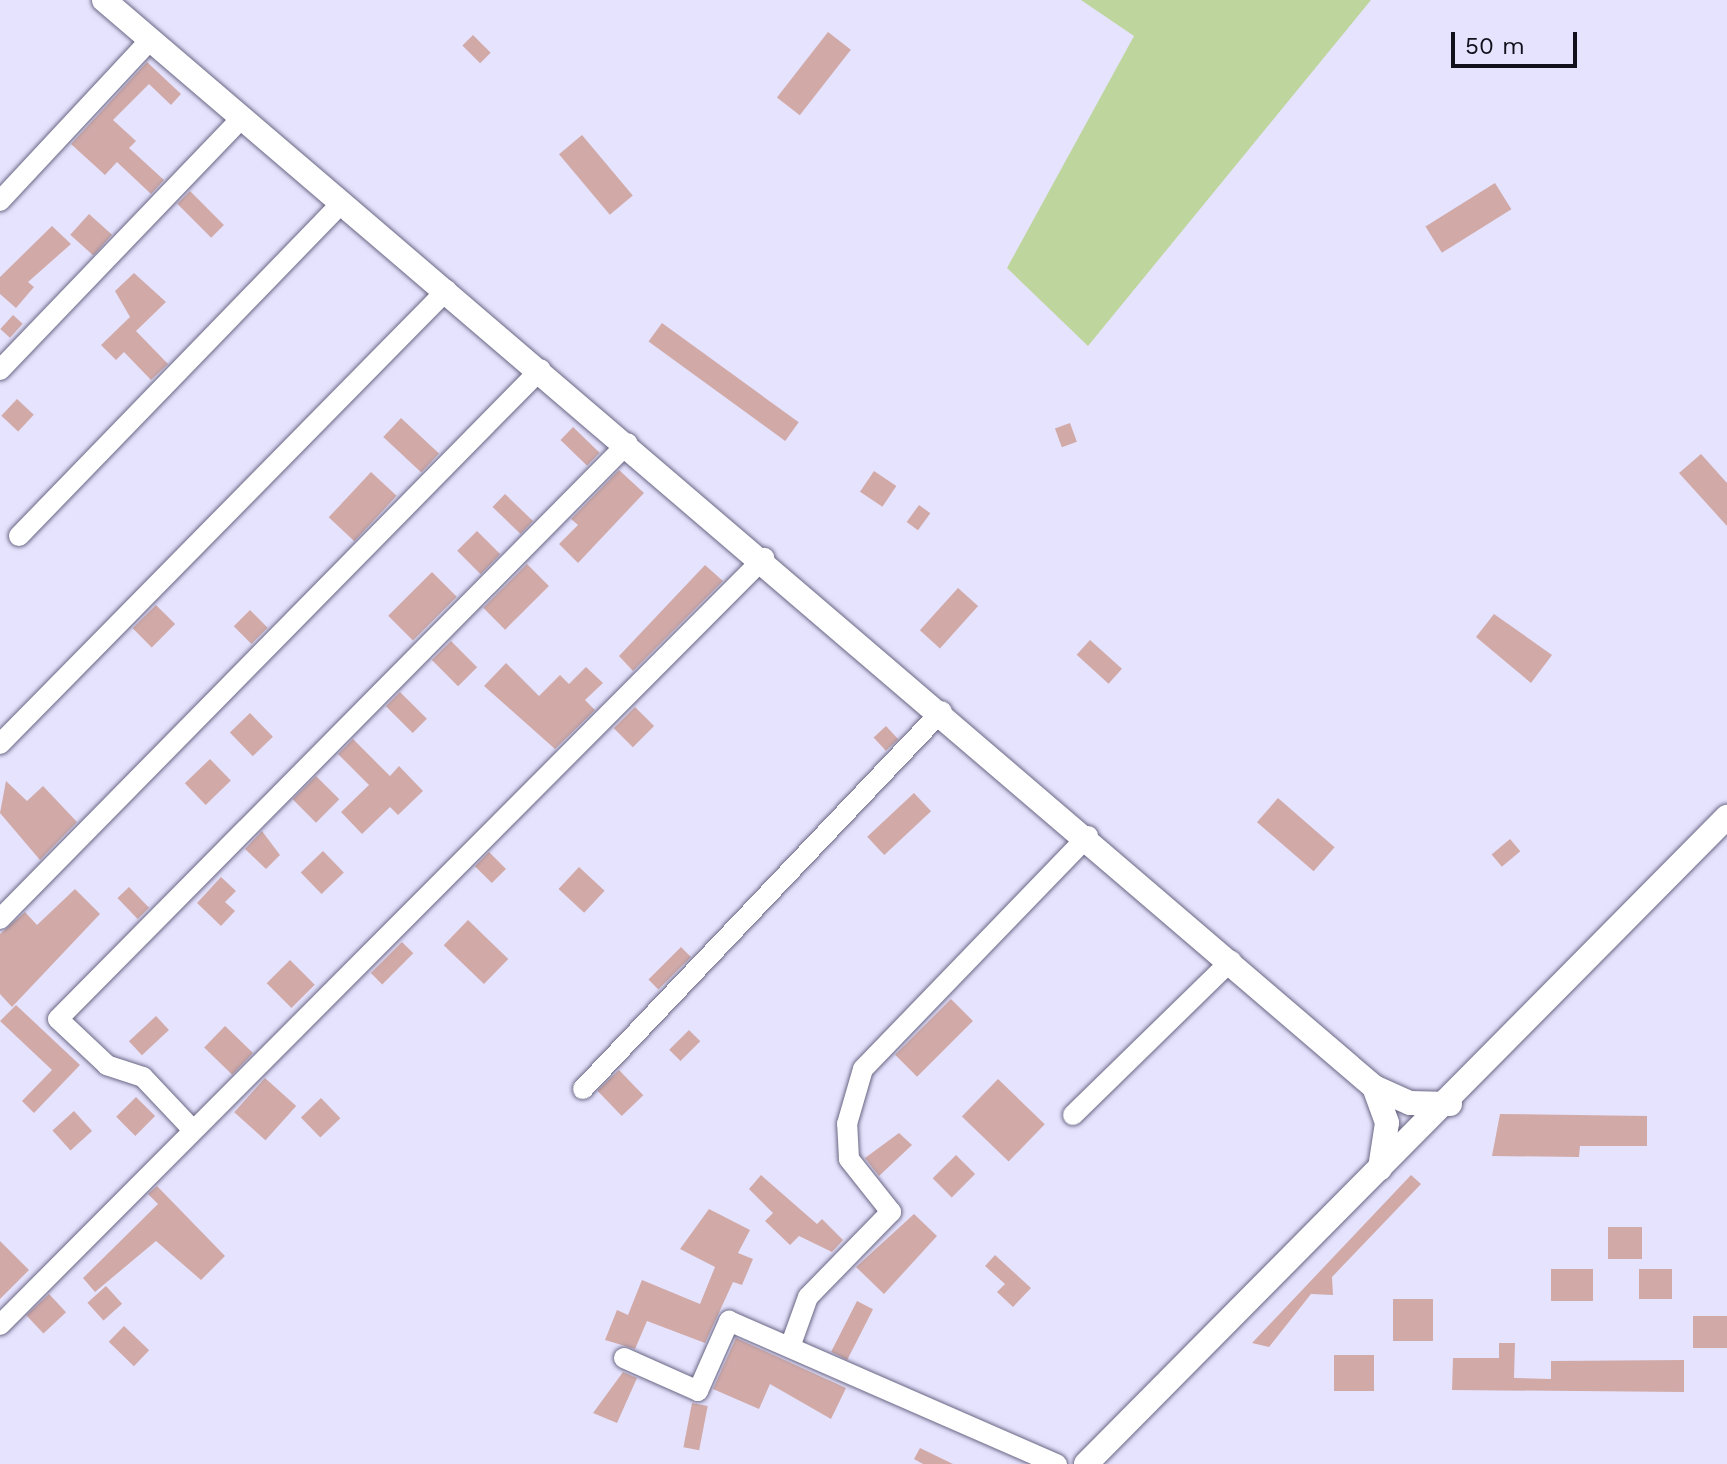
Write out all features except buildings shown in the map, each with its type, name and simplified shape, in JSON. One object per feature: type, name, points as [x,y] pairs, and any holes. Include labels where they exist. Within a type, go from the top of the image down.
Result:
[{"type":"street","points":[[104,0],[764,558],[1374,1087],[1410,1103],[1450,1104]]},
{"type":"street","points":[[0,201],[151,39]]},
{"type":"street","points":[[0,370],[243,117]]},
{"type":"street","points":[[19,536],[343,202]]},
{"type":"street","points":[[0,744],[447,290]]},
{"type":"street","points":[[0,919],[541,369]]},
{"type":"street","points":[[192,1129],[143,1077],[107,1065],[58,1019],[628,443]]},
{"type":"street","points":[[0,1325],[764,558]]},
{"type":"street","points":[[583,1089],[942,711]]},
{"type":"street","points":[[1086,1464],[1450,1104],[1727,817]]},
{"type":"street","points":[[790,1347],[808,1297],[891,1212],[849,1159],[847,1124],[863,1069],[1088,836]]},
{"type":"street","points":[[1073,1115],[1231,961]]},
{"type":"street","points":[[1374,1087],[1387,1123],[1378,1173]]},
{"type":"street","points":[[624,1358],[698,1391],[729,1321],[1057,1464]]},
{"type":"green space","points":[[1081,0],[1371,0],[1088,346],[1007,268],[1134,36]]}]
